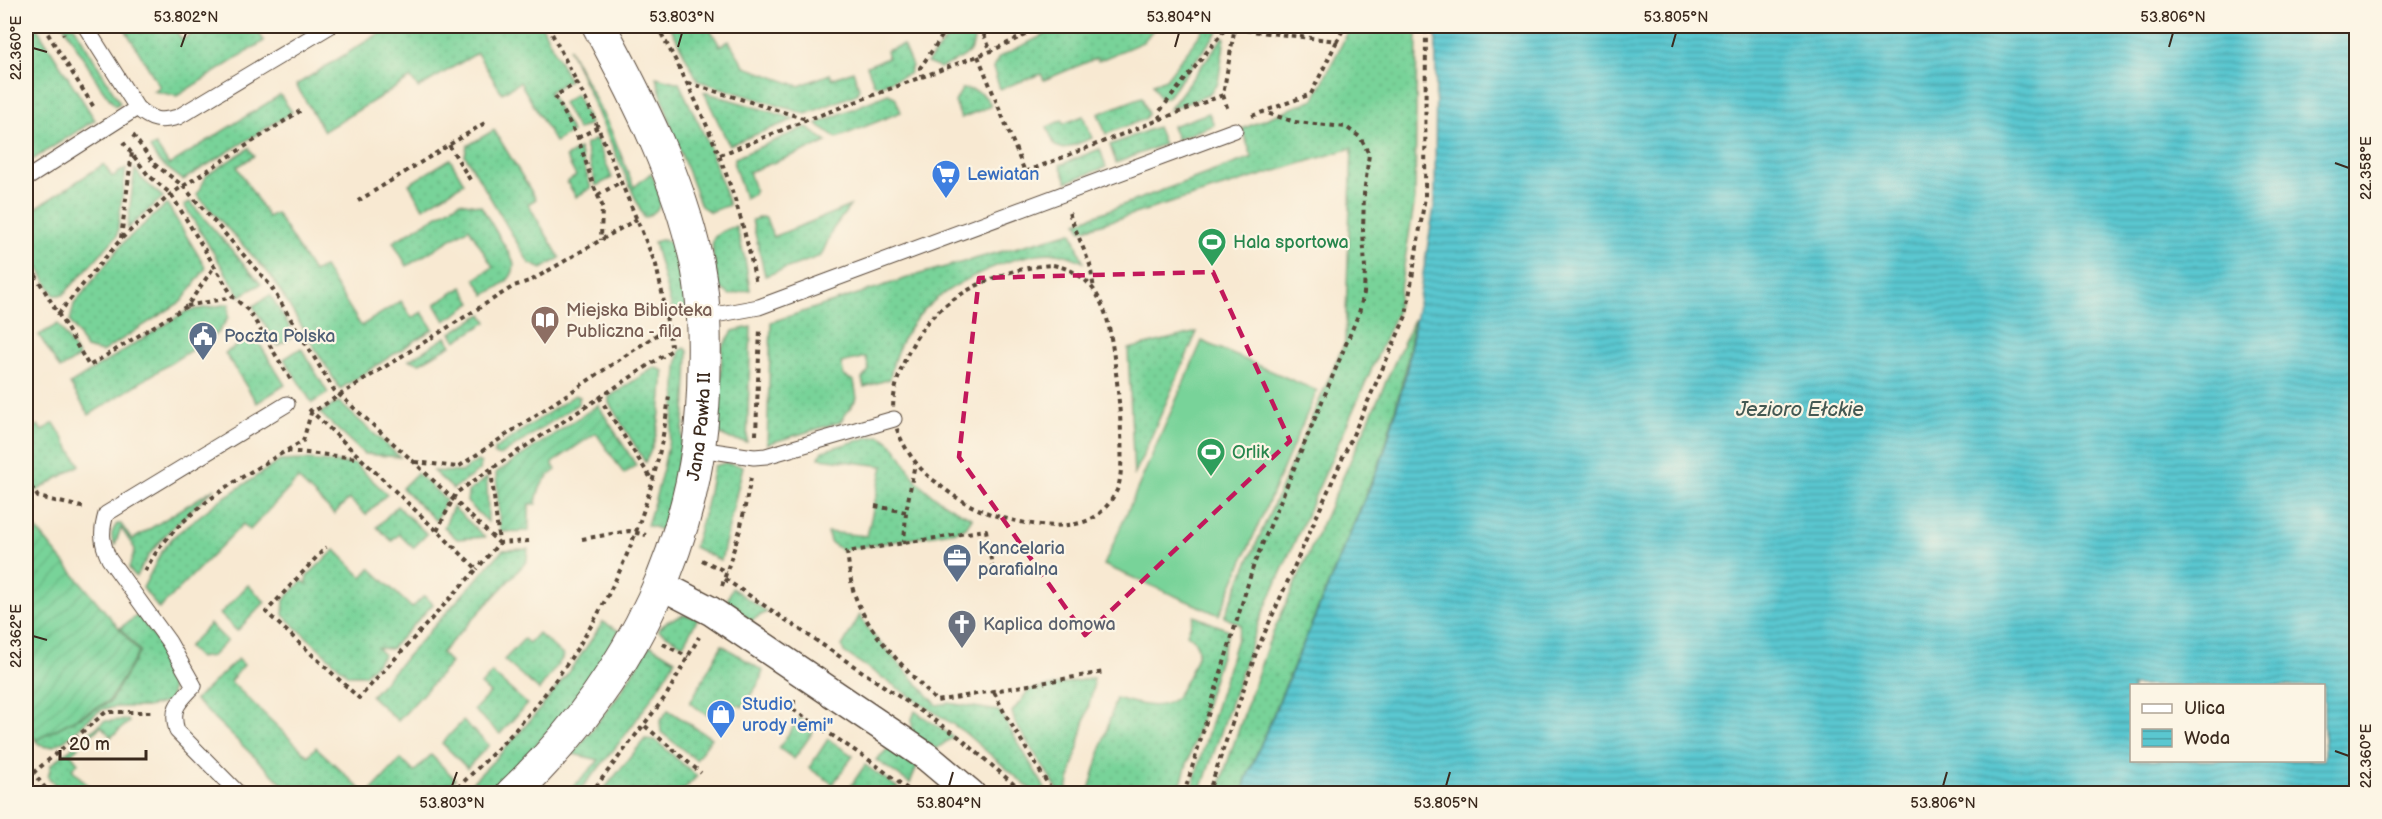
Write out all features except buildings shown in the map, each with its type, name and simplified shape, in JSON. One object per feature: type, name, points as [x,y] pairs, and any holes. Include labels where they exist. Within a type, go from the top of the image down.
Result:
[{"type":"street","name":"Jana Pawła II","points":[[512,794],[570,732],[606,684],[638,632],[661,585],[684,520],[699,449],[704,382],[704,317],[696,260],[672,180],[644,114],[599,26]]},
{"type":"street","points":[[661,585],[711,611],[927,757],[971,794]]},
{"type":"lane","points":[[85,26],[137,108],[148,117],[164,121],[178,117],[330,26]]},
{"type":"lane","points":[[26,180],[137,108]]},
{"type":"lane","points":[[704,317],[759,307],[1062,196],[1239,125]]},
{"type":"lane","points":[[239,794],[177,731],[173,720],[174,710],[194,686],[169,642],[109,559],[103,545],[102,529],[106,514],[287,404]]},
{"type":"lane","points":[[699,449],[754,457],[766,456],[894,418]]},
{"type":"path","points":[[58,26],[69,44]]},
{"type":"path","points":[[548,26],[578,82],[656,265],[672,350],[671,360]]},
{"type":"path","points":[[923,78],[920,68],[949,26]]},
{"type":"path","points":[[981,26],[991,51]]},
{"type":"path","points":[[720,155],[991,51],[1044,26]]},
{"type":"path","points":[[1239,125],[1264,112],[1311,94],[1345,26]]},
{"type":"path","points":[[1208,794],[1257,650],[1406,316],[1425,197],[1426,26]]},
{"type":"path","points":[[978,56],[1025,172],[1223,95],[1234,27]]},
{"type":"path","points":[[1161,119],[1159,112],[1226,28],[1234,27],[1337,41]]},
{"type":"path","points":[[578,82],[555,96],[578,138],[602,205],[601,240]]},
{"type":"path","points":[[688,83],[807,120]]},
{"type":"path","points":[[58,314],[121,239],[182,185],[300,111]]},
{"type":"path","points":[[1184,794],[1254,564],[1359,313],[1364,293],[1364,194],[1370,154],[1360,137],[1346,127],[1315,126],[1264,112]]},
{"type":"path","points":[[118,120],[140,142],[154,164],[182,185],[270,285],[339,396],[414,462],[499,543],[530,542]]},
{"type":"path","points":[[358,201],[488,121]]},
{"type":"path","points":[[578,138],[598,127]]},
{"type":"path","points":[[449,145],[472,183]]},
{"type":"path","points":[[121,239],[132,152]]},
{"type":"path","points":[[598,195],[622,181]]},
{"type":"path","points":[[1062,196],[1090,265],[1095,291],[1104,310],[1110,333],[1121,439],[1121,475],[1117,489],[1101,511],[1089,520],[1057,525],[1028,523],[966,503],[930,478],[915,462],[894,418],[898,383],[912,346],[933,316],[958,296],[989,280],[1023,268],[1053,265],[1076,273],[1095,291]]},
{"type":"path","points":[[134,594],[153,555],[166,539],[219,492],[303,441],[311,413],[514,286],[532,280],[637,219]]},
{"type":"path","points":[[26,259],[89,366],[187,306],[233,297]]},
{"type":"path","points":[[187,306],[213,267]]},
{"type":"path","points":[[414,462],[458,467],[668,326],[704,317]]},
{"type":"path","points":[[437,531],[456,493],[672,350]]},
{"type":"path","points":[[451,794],[515,731],[568,663],[601,612],[637,532],[652,481],[669,393]]},
{"type":"path","points":[[599,397],[652,481]]},
{"type":"path","points":[[286,451],[359,458]]},
{"type":"path","points":[[904,544],[906,512],[915,462]]},
{"type":"path","points":[[477,569],[499,543],[491,469]]},
{"type":"path","points":[[26,479],[38,497],[106,514]]},
{"type":"path","points":[[875,506],[906,512]]},
{"type":"path","points":[[994,578],[986,530],[847,552],[854,592],[864,615],[892,653],[936,701],[1104,672]]},
{"type":"path","points":[[582,539],[629,531],[637,532]]},
{"type":"path","points":[[590,794],[645,726],[678,676],[725,579],[959,737],[1025,794]]},
{"type":"path","points":[[994,692],[1054,794]]},
{"type":"path","points":[[33,773],[106,712],[174,710]]},
{"type":"path","points":[[645,726],[701,772]]},
{"type":"path","points":[[26,764],[50,794]]},
{"type":"highlighted area","points":[[1213,272],[1290,441],[1085,635],[959,457],[979,278]]},
{"type":"green space","points":[[26,26],[34,26],[38,30],[95,120],[26,164]]},
{"type":"green space","points":[[64,26],[74,26],[120,103],[115,106],[100,86]]},
{"type":"green space","points":[[123,26],[173,26],[182,40],[204,26],[230,26],[234,31],[243,26],[255,26],[264,41],[177,96],[153,91],[160,87]]},
{"type":"green space","points":[[391,26],[542,26],[569,80],[549,92],[572,132],[555,142],[520,82],[502,93],[477,53],[418,88],[411,78],[324,131],[296,85]]},
{"type":"green space","points":[[670,26],[708,26],[720,46],[729,41],[745,67],[799,86],[830,74],[832,79],[853,71],[859,88],[857,94],[806,114],[698,81]]},
{"type":"green space","points":[[957,26],[971,26],[974,42],[967,54],[940,68],[927,63]]},
{"type":"green space","points":[[1062,26],[1157,26],[1143,42],[1098,61],[1097,58],[1044,80],[1041,74],[1000,89],[993,68],[999,57]]},
{"type":"green space","points":[[1203,26],[1222,26],[1167,98],[1160,99],[1153,84],[1166,79],[1202,32]]},
{"type":"green space","points":[[1351,26],[1417,26],[1415,199],[1396,314],[1258,624],[1200,793],[1190,793],[1241,625],[1224,617],[1345,342],[1352,148],[1081,230],[1077,222],[1252,157],[1242,129],[1314,99]]},
{"type":"green space","points":[[1223,37],[1225,38],[1218,83],[1208,95],[1169,110]]},
{"type":"green space","points":[[903,45],[912,66],[909,74],[878,86],[874,84],[867,66],[888,58],[886,51]]},
{"type":"green space","points":[[569,48],[610,128],[634,187],[651,173],[660,193],[661,199],[657,209],[644,218]]},
{"type":"green space","points":[[656,77],[679,83],[708,143],[729,205],[710,212],[701,206],[673,133]]},
{"type":"green space","points":[[962,89],[980,93],[991,106],[961,118],[955,102]]},
{"type":"green space","points":[[704,92],[795,119],[729,145]]},
{"type":"green space","points":[[576,94],[590,124],[578,130],[563,103]]},
{"type":"green space","points":[[888,94],[895,97],[901,112],[837,138],[816,124]]},
{"type":"green space","points":[[280,95],[292,112],[183,180],[158,161],[150,148],[156,145],[169,165]]},
{"type":"green space","points":[[1142,97],[1148,114],[1145,119],[1106,134],[1098,114]]},
{"type":"green space","points":[[1209,113],[1214,125],[1177,139],[1172,126]]},
{"type":"green space","points":[[1083,116],[1092,138],[1064,149],[1055,146],[1047,127],[1062,120],[1063,124]]},
{"type":"green space","points":[[806,127],[827,142],[749,172],[755,190],[753,195],[745,198],[734,165],[735,158]]},
{"type":"green space","points":[[1157,127],[1164,144],[1116,163],[1110,145]]},
{"type":"green space","points":[[494,130],[536,199],[528,204],[560,258],[542,269],[529,263],[465,155],[467,146]]},
{"type":"green space","points":[[596,139],[612,178],[596,186],[585,145]]},
{"type":"green space","points":[[249,148],[254,156],[237,167],[268,217],[276,213],[313,272],[324,267],[361,326],[401,301],[412,318],[422,312],[433,329],[340,389],[271,276],[197,195],[207,175]]},
{"type":"green space","points":[[579,149],[591,188],[576,197],[567,182],[576,176],[566,157]]},
{"type":"green space","points":[[1100,149],[1106,167],[1067,182],[1060,165]]},
{"type":"green space","points":[[450,159],[464,183],[423,208],[409,184]]},
{"type":"green space","points":[[104,164],[112,177],[126,168],[117,236],[63,295],[54,295],[26,247],[26,200],[33,210]]},
{"type":"green space","points":[[135,169],[142,179],[163,197],[127,229]]},
{"type":"green space","points":[[190,202],[261,284],[240,296],[184,205]]},
{"type":"green space","points":[[460,202],[481,206],[513,260],[514,267],[510,277],[485,295],[475,279],[493,267],[469,228],[407,266],[393,242]]},
{"type":"green space","points":[[167,204],[206,268],[182,301],[102,352],[86,348],[70,321],[74,304],[123,243]]},
{"type":"green space","points":[[850,206],[833,229],[821,256],[765,276],[752,220],[766,218],[773,237]]},
{"type":"green space","points":[[736,226],[750,290],[730,295],[719,287],[713,242],[718,234]]},
{"type":"green space","points":[[1072,232],[1083,262],[1060,254],[1037,254],[1002,264],[966,280],[935,300],[917,317],[897,351],[890,379],[864,387],[862,379],[869,370],[866,357],[841,363],[844,376],[854,381],[857,398],[840,422],[767,444],[771,322],[920,274]]},
{"type":"green space","points":[[660,240],[672,243],[680,256],[687,309],[683,312],[672,309],[654,242]]},
{"type":"green space","points":[[462,287],[472,303],[445,321],[435,304]]},
{"type":"green space","points":[[270,295],[295,335],[278,346],[253,306]]},
{"type":"green space","points":[[229,304],[228,318],[218,333],[89,415],[70,384],[187,311]]},
{"type":"green space","points":[[482,314],[487,322],[456,341],[451,333]]},
{"type":"green space","points":[[1414,319],[1406,368],[1383,454],[1245,781],[1243,793],[1217,793],[1268,644]]},
{"type":"green space","points":[[58,324],[79,357],[60,369],[39,335]]},
{"type":"green space","points":[[751,327],[747,442],[731,439],[718,433],[722,348],[733,331]]},
{"type":"green space","points":[[1197,332],[1134,476],[1128,349]]},
{"type":"green space","points":[[254,335],[285,385],[257,403],[225,353]]},
{"type":"green space","points":[[446,337],[451,345],[420,363],[409,360]]},
{"type":"green space","name":"Orlik","points":[[1202,341],[1317,391],[1219,615],[1104,565]]},
{"type":"green space","points":[[301,348],[328,393],[312,403],[284,359]]},
{"type":"green space","points":[[685,348],[688,351],[682,442],[669,508],[662,530],[647,525],[670,436],[675,406],[678,357],[680,350]]},
{"type":"green space","points":[[655,367],[664,371],[661,406],[654,441],[645,462],[609,403],[609,397]]},
{"type":"green space","points":[[575,395],[580,397],[578,404],[500,456],[494,454],[495,449]]},
{"type":"green space","points":[[339,402],[400,457],[364,454],[320,413]]},
{"type":"green space","points":[[598,405],[636,465],[624,474],[596,433],[552,463],[556,470],[542,484],[536,504],[529,504],[529,531],[500,532],[496,473]]},
{"type":"green space","points":[[26,418],[32,428],[38,425],[42,431],[54,423],[80,465],[33,493],[26,483]]},
{"type":"green space","points":[[880,436],[893,445],[913,476],[924,488],[943,503],[972,518],[966,527],[958,531],[842,550],[830,542],[828,532],[867,536],[883,466],[819,458],[822,451]]},
{"type":"green space","points":[[305,460],[355,464],[387,494],[366,515],[349,499],[334,514],[298,479],[250,530],[243,524],[159,609],[143,588],[162,551],[174,536],[220,500],[280,461]]},
{"type":"green space","points":[[477,461],[481,463],[480,470],[453,489],[433,471],[461,472]]},
{"type":"green space","points":[[725,463],[743,466],[721,561],[694,547],[706,506],[714,466]]},
{"type":"green space","points":[[417,473],[446,500],[436,521],[402,488]]},
{"type":"green space","points":[[487,478],[488,522],[467,502],[468,492]]},
{"type":"green space","points":[[215,488],[161,540],[136,577],[129,568],[135,549],[121,528],[115,545],[112,539],[117,524],[121,524],[132,540]]},
{"type":"green space","points":[[26,497],[36,510],[27,518],[139,652],[109,701],[36,740],[26,728]]},
{"type":"green space","points":[[397,506],[427,534],[413,548],[399,534],[392,541],[377,527]]},
{"type":"green space","points":[[453,507],[485,537],[457,539],[444,527]]},
{"type":"green space","points":[[528,549],[527,561],[441,653],[451,663],[398,721],[371,696],[503,550]]},
{"type":"green space","points":[[335,550],[362,577],[370,568],[412,608],[424,596],[433,604],[391,649],[377,648],[384,655],[365,675],[348,675],[283,615],[284,600],[302,581],[307,584],[307,576]]},
{"type":"green space","points":[[248,585],[265,602],[237,631],[220,614]]},
{"type":"green space","points":[[732,588],[767,612],[748,622],[725,606]]},
{"type":"green space","points":[[138,615],[164,655],[171,677],[170,701],[147,707],[104,709],[61,742],[52,746],[43,746],[35,740],[110,702],[140,651],[120,628]]},
{"type":"green space","points":[[684,615],[698,618],[683,645],[658,630],[668,621]]},
{"type":"green space","points":[[860,615],[871,633],[937,705],[948,703],[999,711],[1048,793],[1035,793],[964,732],[844,652],[842,646]]},
{"type":"green space","points":[[1194,616],[1229,630],[1178,793],[1088,793],[1116,698],[1152,706],[1167,704],[1180,691],[1192,668],[1198,649],[1197,644],[1187,634]]},
{"type":"green space","points":[[603,622],[619,631],[592,675],[560,717],[525,757],[488,793],[460,794],[537,712],[572,668]]},
{"type":"green space","points":[[210,624],[227,641],[212,656],[199,658],[188,647]]},
{"type":"green space","points":[[538,633],[564,656],[539,690],[504,660],[524,639],[529,643]]},
{"type":"green space","points":[[650,645],[675,660],[630,729],[577,793],[567,793],[599,760],[573,754],[616,699]]},
{"type":"green space","points":[[722,645],[763,671],[759,683],[742,707],[739,705],[728,708],[719,723],[690,703]]},
{"type":"green space","points":[[238,659],[244,665],[230,681],[308,756],[316,747],[365,793],[292,793],[195,700]]},
{"type":"green space","points":[[492,673],[527,704],[500,734],[474,710],[490,693],[481,685]]},
{"type":"green space","points":[[1093,678],[1093,689],[1066,793],[1060,793],[1015,723],[1012,712],[1029,690]]},
{"type":"green space","points":[[668,710],[711,738],[696,760],[661,732],[660,721]]},
{"type":"green space","points":[[915,711],[953,737],[936,749],[912,732],[912,719]]},
{"type":"green space","points":[[799,718],[815,729],[794,759],[779,748]]},
{"type":"green space","points":[[128,720],[129,722],[111,737],[101,726],[71,754],[78,763],[72,769],[95,793],[63,793],[48,777],[51,765],[104,721]]},
{"type":"green space","points":[[463,721],[489,745],[467,768],[442,743]]},
{"type":"green space","points":[[645,739],[655,740],[697,776],[681,793],[601,793]]},
{"type":"green space","points":[[828,739],[853,756],[833,784],[809,768]]},
{"type":"green space","points":[[890,747],[917,766],[910,783],[876,760]]},
{"type":"green space","points":[[431,755],[455,779],[440,793],[369,793],[401,759],[414,772]]},
{"type":"green space","points":[[865,765],[904,792],[846,793]]},
{"type":"water","name":"Jezioro Ełckie","points":[[1436,26],[2356,26],[2356,793],[1244,793],[1245,782],[1384,454],[1407,370],[1435,201]]},
{"type":"place","name":"Lewiatan","points":[[946,200]]},
{"type":"place","name":"Hala sportowa","points":[[1212,268]]},
{"type":"place","name":"Miejska Biblioteka Publiczna - fila","points":[[545,346]]},
{"type":"place","name":"Poczta Polska","points":[[203,362]]},
{"type":"place","name":"Orlik","points":[[1211,478]]},
{"type":"place","name":"Kancelaria parafialna","points":[[957,584]]},
{"type":"place","name":"Kaplica domowa","points":[[962,650]]},
{"type":"place","name":"Studio urody \"emi\"","points":[[721,740]]}]
